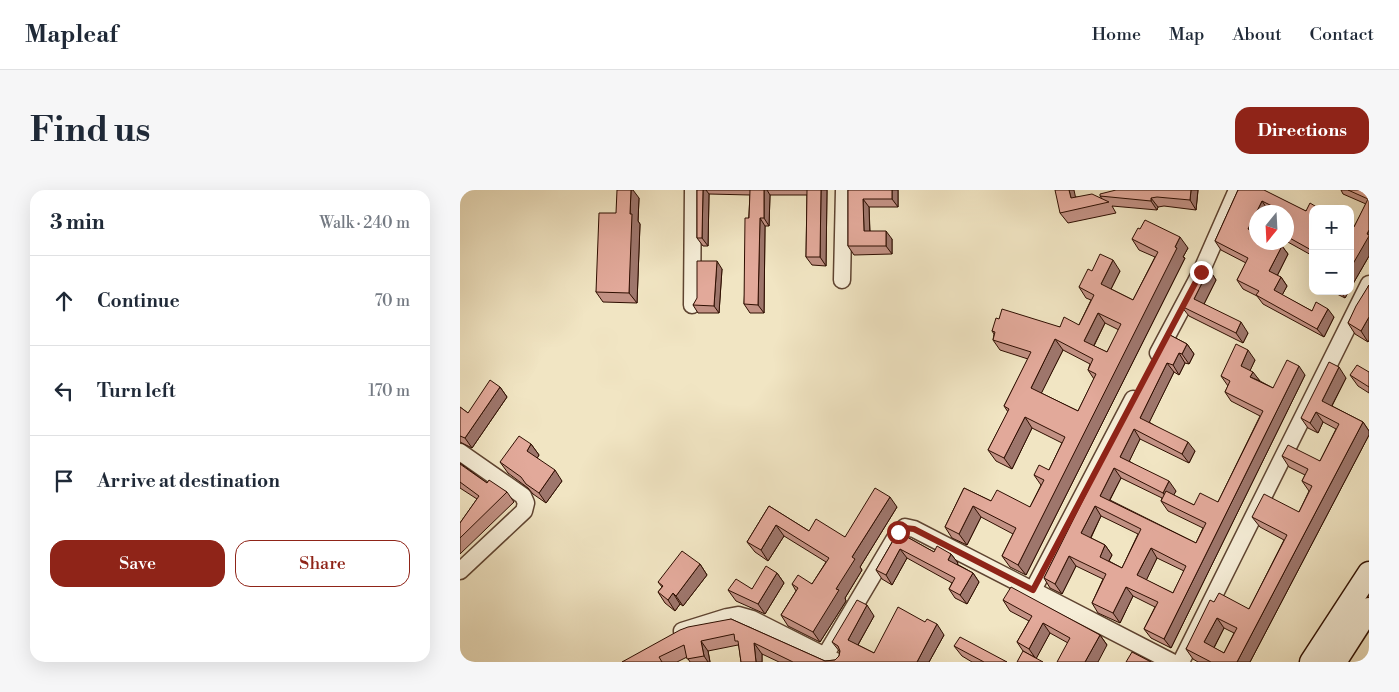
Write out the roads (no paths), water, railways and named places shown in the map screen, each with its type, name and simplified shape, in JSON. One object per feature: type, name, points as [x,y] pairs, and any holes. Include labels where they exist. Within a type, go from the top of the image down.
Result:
[{"type":"main road","points":[[1311,662],[1369,572]]},
{"type":"main road","points":[[1335,662],[1369,609]]},
{"type":"street","points":[[692,305],[693,190]]},
{"type":"street","points":[[842,280],[844,190]]},
{"type":"street","points":[[1150,369],[1201,272],[1237,190]]},
{"type":"street","points":[[1181,662],[1369,284]]},
{"type":"street","points":[[1033,590],[1140,387]]},
{"type":"street","points":[[460,452],[523,496],[526,503],[524,511],[460,571]]},
{"type":"street","points":[[667,640],[682,631],[738,615],[752,619],[831,659],[898,532],[905,528],[914,529],[1172,662]]}]
